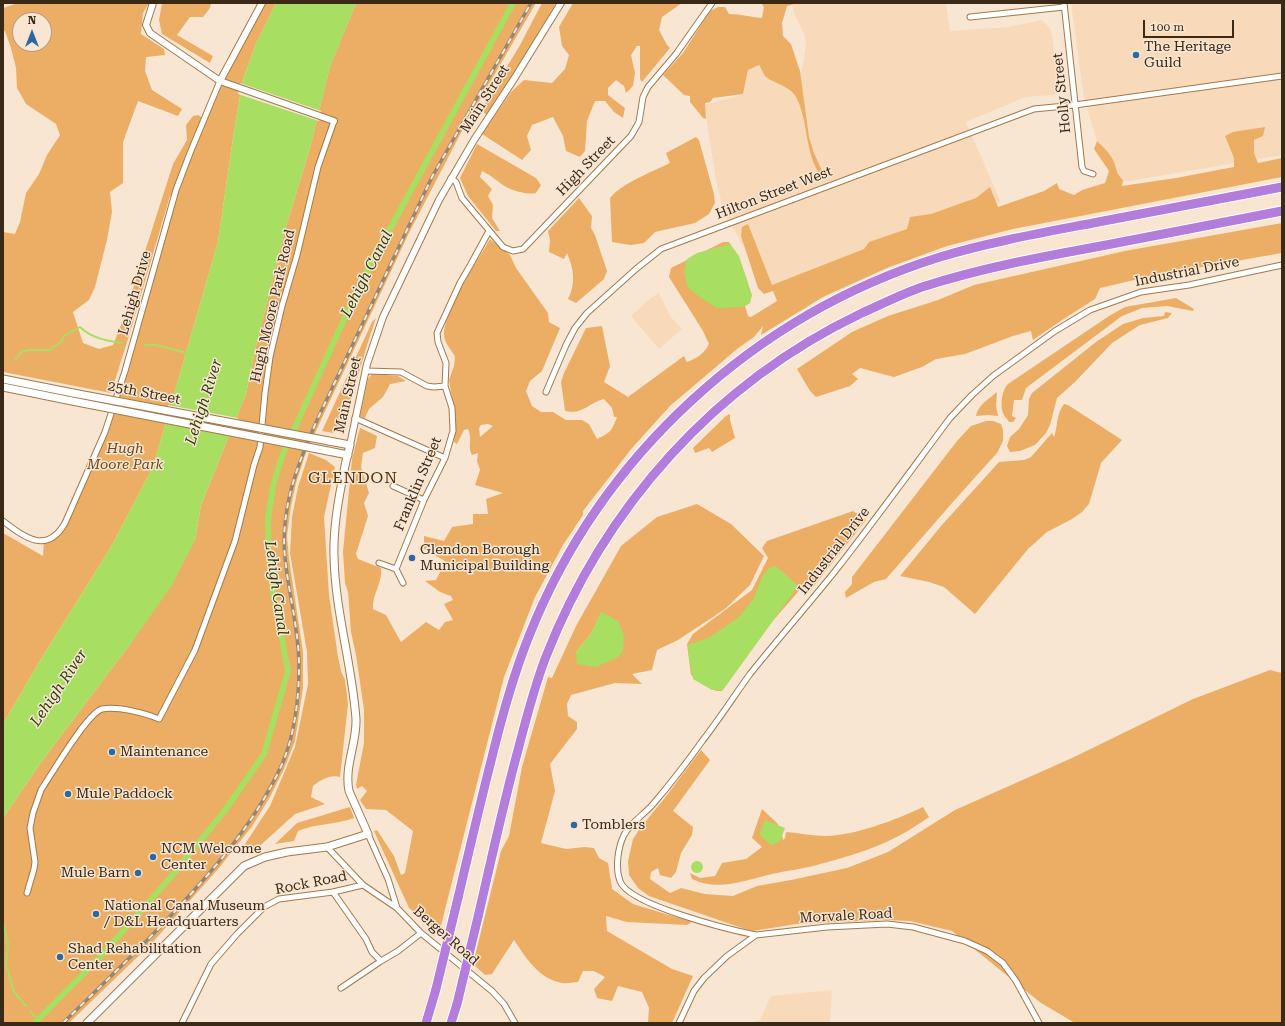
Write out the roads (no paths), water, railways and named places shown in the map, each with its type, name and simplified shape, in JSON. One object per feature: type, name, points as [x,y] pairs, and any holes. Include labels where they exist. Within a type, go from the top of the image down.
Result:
[{"type":"highway","points":[[426,1023],[436,989],[474,828],[507,700],[524,650],[547,596],[574,546],[599,506],[657,435],[704,389],[755,348],[813,312],[872,282],[916,265],[976,247],[1021,236],[1282,187]]},
{"type":"highway","points":[[451,1023],[457,1004],[508,789],[527,716],[545,660],[571,600],[592,561],[616,524],[641,490],[682,441],[715,411],[766,370],[803,345],[852,318],[919,288],[1023,260],[1282,211]]},
{"type":"main road","name":"25th Street","points":[[3,380],[350,445]]},
{"type":"main road","name":"25th Street","points":[[6,388],[348,455]]},
{"type":"main road","name":"Main Street","points":[[350,445],[336,513],[334,556],[337,593],[354,694],[356,720],[356,732],[349,763],[348,783],[349,791],[368,834]]},
{"type":"main road","points":[[87,1023],[244,866],[265,857],[327,847],[368,834]]},
{"type":"street","points":[[153,3],[146,25],[150,33],[220,81],[334,121]]},
{"type":"street","name":"Lehigh Drive","points":[[3,521],[28,538],[41,541],[55,536],[65,523],[105,432],[125,372],[176,190],[190,153],[220,81],[262,3]]},
{"type":"street","name":"Main Street","points":[[350,445],[366,371],[383,317],[439,200],[474,140],[561,3]]},
{"type":"street","name":"High Street","points":[[452,178],[459,187],[462,198],[503,247],[508,250],[516,251],[523,249],[631,136],[638,122],[643,96],[648,87],[676,54],[712,3]]},
{"type":"street","points":[[970,16],[1064,5]]},
{"type":"street","name":"Holly Street","points":[[1064,5],[1082,167],[1084,170],[1093,174]]},
{"type":"street","name":"Hilton Street West","points":[[546,392],[569,339],[575,328],[587,313],[646,260],[661,249],[1034,109],[1075,105],[1282,76]]},
{"type":"street","name":"Hugh Moore Park Road","points":[[27,893],[35,862],[30,828],[37,801],[41,790],[86,722],[96,712],[102,709],[145,713],[159,719],[195,650],[235,541],[260,447],[270,357],[318,168],[334,121]]},
{"type":"street","name":"Franklin Street","points":[[396,569],[424,500],[445,458],[453,431],[452,408],[445,386],[445,356],[441,351],[436,333],[460,283],[489,231]]},
{"type":"street","name":"Industrial Drive","points":[[756,935],[733,930],[667,910],[624,889],[620,881],[618,870],[619,851],[624,834],[653,804],[704,739],[750,675],[835,571],[950,418],[993,376],[1055,332],[1090,310],[1141,292],[1189,285],[1282,265]]},
{"type":"street","points":[[366,371],[401,372],[427,386],[445,386]]},
{"type":"street","points":[[355,418],[445,458]]},
{"type":"street","points":[[393,486],[424,500]]},
{"type":"street","points":[[379,563],[396,569],[403,584]]},
{"type":"street","name":"Berger Road","points":[[368,834],[388,879],[397,908],[421,933],[492,991],[504,1004],[514,1023]]},
{"type":"street","points":[[327,847],[363,885],[397,908]]},
{"type":"street","name":"Rock Road","points":[[182,1023],[211,964],[237,934],[264,907],[279,899],[333,892],[363,885]]},
{"type":"street","points":[[333,892],[366,939],[372,952],[381,961]]},
{"type":"street","name":"Morvale Road","points":[[678,1023],[694,991],[704,978],[727,956],[756,935],[827,927],[887,924],[914,927],[965,941],[987,952],[1003,963],[1016,981],[1039,1023]]},
{"type":"street","points":[[341,988],[381,961],[398,952],[421,933]]},
{"type":"water","name":"Lehigh River","points":[[276,3],[356,3],[330,67],[310,148],[285,230],[256,346],[246,394],[201,505],[195,540],[171,587],[131,643],[42,761],[3,818],[3,724],[41,659],[111,547],[153,467],[218,242],[243,79],[256,44]]},
{"type":"water","points":[[730,244],[739,256],[752,295],[750,303],[742,307],[717,308],[688,288],[684,272],[687,259],[697,253]]},
{"type":"water","points":[[776,566],[796,584],[796,589],[723,690],[712,690],[693,679],[688,645],[710,637],[739,617],[754,598],[762,577],[770,567]]},
{"type":"water","points":[[601,612],[618,621],[624,636],[623,651],[618,657],[596,667],[577,664],[576,652],[591,634]]},
{"type":"water","points":[[765,820],[785,828],[780,841],[772,846],[760,835]]},
{"type":"water","points":[[697,861],[701,863],[703,867],[701,871],[697,873],[693,871],[691,867],[693,863]]},
{"type":"waterway","name":"Lehigh Canal","points":[[35,1023],[102,955],[176,871],[226,809],[264,754],[288,671],[273,591],[269,556],[268,520],[273,486],[282,456],[361,282],[513,3]]},
{"type":"waterway","points":[[15,360],[22,351],[50,350],[61,342],[64,336],[80,327],[84,331],[94,336],[105,340],[122,343]]},
{"type":"waterway","points":[[145,345],[156,345],[187,353]]},
{"type":"waterway","points":[[3,922],[8,943],[6,965],[14,992],[26,1006]]},
{"type":"waterway","points":[[31,1012],[38,1020]]},
{"type":"railway","points":[[63,1023],[153,934],[216,865],[258,808],[283,762],[291,739],[297,703],[299,678],[298,641],[284,546],[287,508],[291,490],[303,454],[318,418],[432,177],[531,3]]},
{"type":"place","name":"The Heritage Guild","points":[[1136,55]]},
{"type":"place","name":"Glendon Borough Municipal Building","points":[[412,558]]},
{"type":"place","name":"Maintenance","points":[[112,752]]},
{"type":"place","name":"Mule Paddock","points":[[68,794]]},
{"type":"place","name":"Tomblers","points":[[574,825]]},
{"type":"place","name":"NCM Welcome Center","points":[[153,857]]},
{"type":"place","name":"Mule Barn","points":[[138,873]]},
{"type":"place","name":"National Canal Museum / D&L Headquarters","points":[[96,914]]},
{"type":"place","name":"Shad Rehabilitation Center","points":[[60,957]]},
{"type":"district","name":"GLENDON","points":[[353,478]]},
{"type":"park label","name":"Hugh Moore Park","points":[[125,458]]}]
